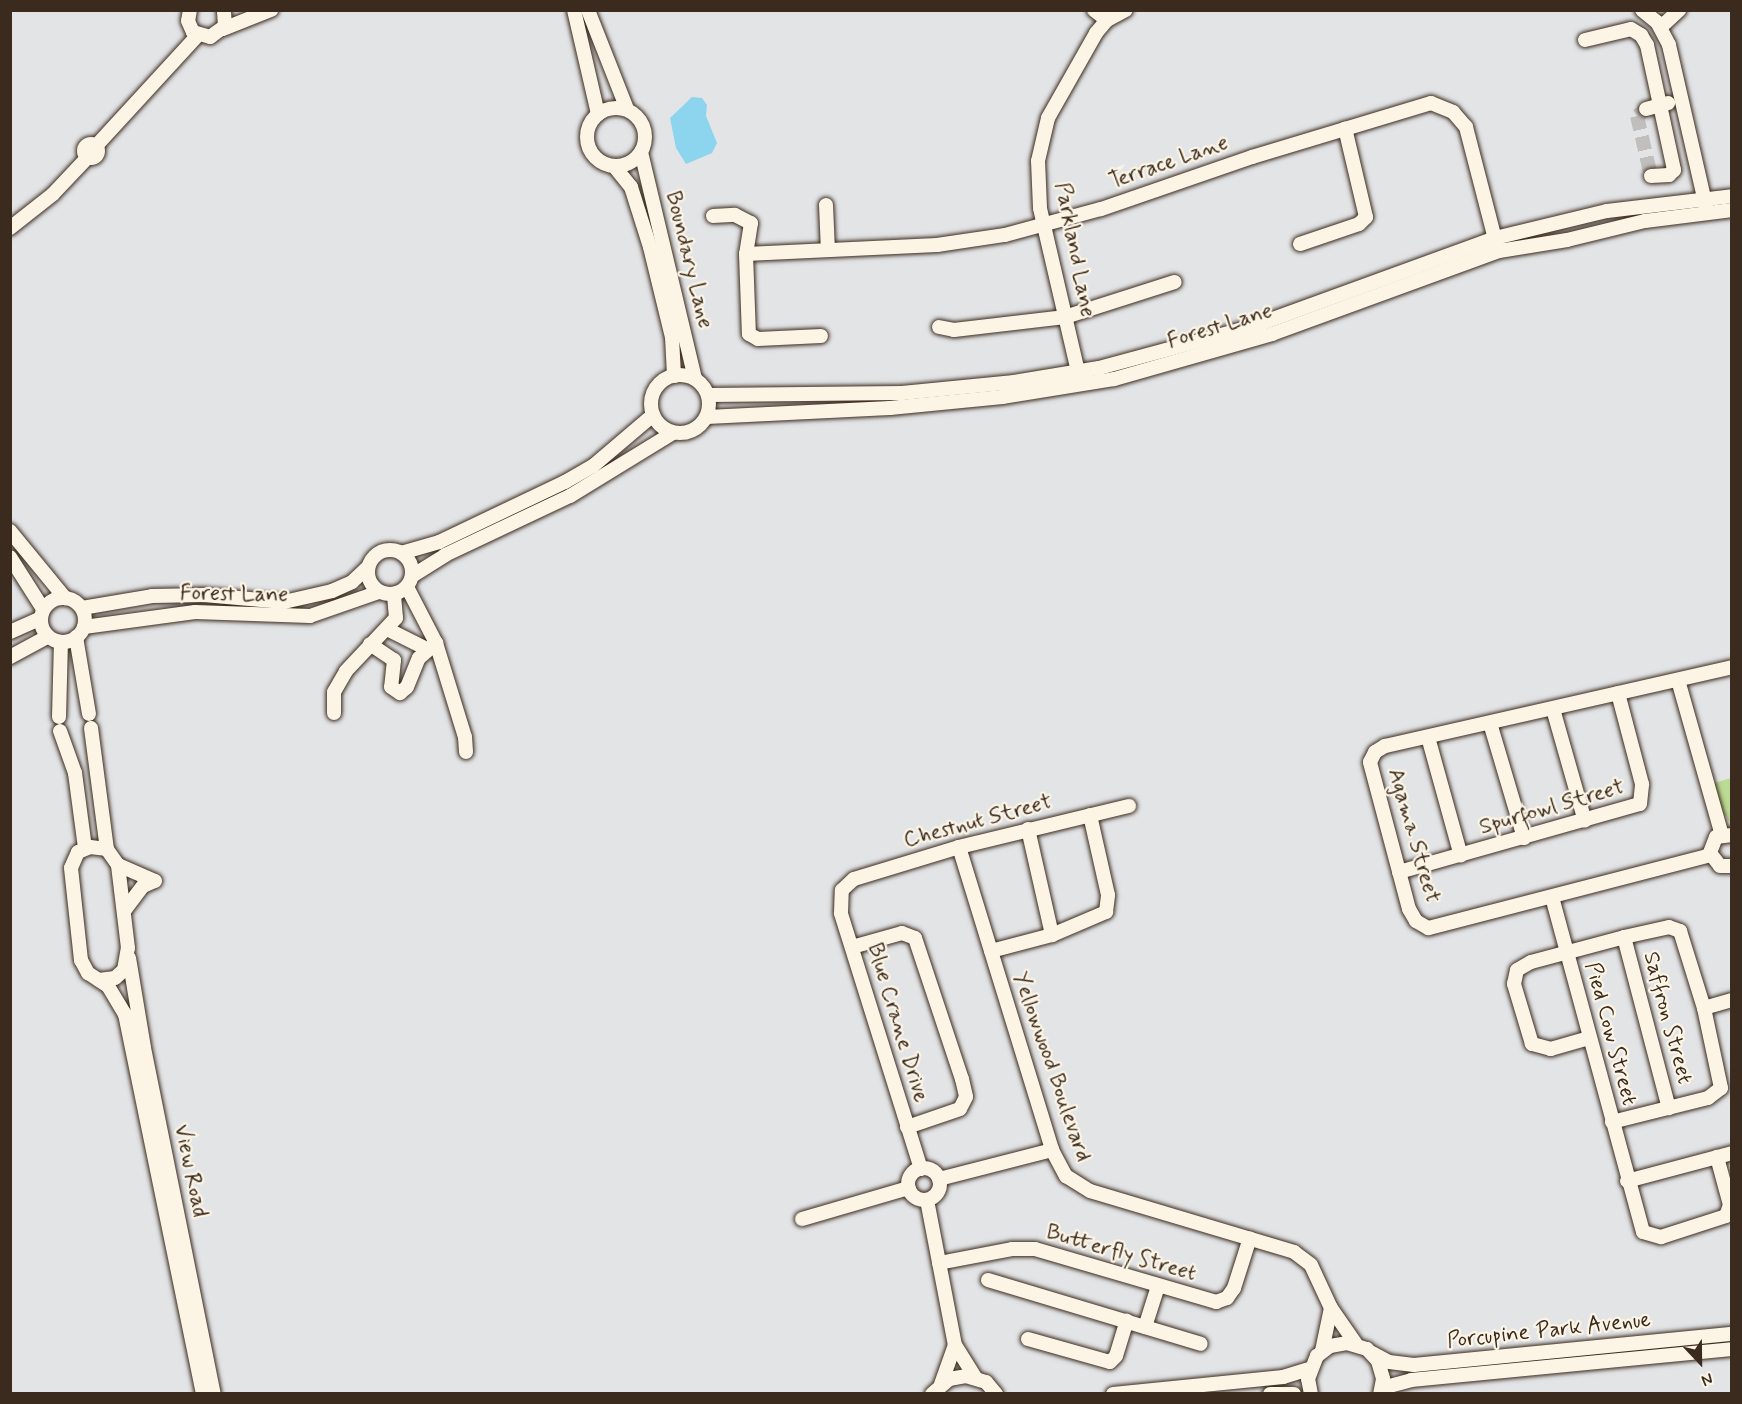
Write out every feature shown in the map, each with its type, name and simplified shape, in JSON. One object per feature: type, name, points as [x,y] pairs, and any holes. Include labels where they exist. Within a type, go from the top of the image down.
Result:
[{"type":"street","points":[[223,29],[224,10]]},
{"type":"street","points":[[188,12],[190,27],[198,35],[210,38],[223,29],[271,10]]},
{"type":"street","points":[[574,10],[598,114]]},
{"type":"street","points":[[588,10],[616,87],[627,109]]},
{"type":"street","points":[[1094,10],[1107,20]]},
{"type":"street","name":"Parkland Lane","points":[[1079,376],[1044,226],[1037,185],[1042,138],[1059,96],[1096,33],[1107,20],[1126,10]]},
{"type":"street","points":[[1642,10],[1661,27],[1669,45],[1706,205]]},
{"type":"street","points":[[1661,27],[1679,10]]},
{"type":"street","points":[[1585,40],[1626,30],[1637,31],[1647,45],[1662,104],[1674,170],[1669,175],[1651,176]]},
{"type":"street","points":[[10,228],[52,194],[87,158],[85,147],[96,146],[198,35]]},
{"type":"street","points":[[1646,109],[1682,100]]},
{"type":"street","name":"Terrace Lane","points":[[746,254],[966,243],[1044,226],[1420,105],[1439,105],[1454,112],[1466,127],[1497,244]]},
{"type":"street","points":[[607,109],[627,109],[636,114],[645,132],[641,152],[628,164],[614,166],[598,160],[588,146],[587,129],[598,114],[607,109]]},
{"type":"street","points":[[1300,244],[1359,224],[1366,217],[1346,128]]},
{"type":"street","name":"Boundary Lane","points":[[641,152],[695,379]]},
{"type":"street","name":"Boundary Lane","points":[[614,166],[631,187],[650,247],[672,337],[674,376]]},
{"type":"street","name":"Forest Lane","points":[[1497,244],[1578,238],[1706,205],[1731,196]]},
{"type":"street","name":"Forest Lane","points":[[707,417],[890,408],[1002,397],[1251,327],[1497,244],[1606,211],[1706,205],[1731,210]]},
{"type":"street","points":[[826,206],[828,250]]},
{"type":"street","points":[[713,216],[735,215],[751,223],[746,254],[749,334],[758,339],[821,336]]},
{"type":"street","points":[[939,327],[954,330],[1065,317],[1175,282]]},
{"type":"street","points":[[674,376],[695,379],[709,395],[707,417],[693,431],[673,433],[587,487],[445,555],[394,595],[379,592],[369,582],[367,568],[380,552],[401,553],[439,542],[565,482],[593,466],[653,415],[654,391],[674,376]]},
{"type":"street","name":"Forest Lane","points":[[709,395],[902,393],[1079,376]]},
{"type":"street","points":[[653,415],[673,433]]},
{"type":"street","points":[[10,531],[65,598],[81,608],[80,632],[107,849],[85,848],[75,773],[59,724],[61,642]]},
{"type":"street","points":[[401,553],[411,565],[409,581],[465,737],[466,752]]},
{"type":"street","points":[[10,557],[41,614],[47,636]]},
{"type":"street","name":"Forest Lane","points":[[81,608],[152,596],[204,595],[284,602],[332,591],[352,582],[367,568]]},
{"type":"street","name":"Forest Lane","points":[[80,632],[195,612],[310,616],[379,592]]},
{"type":"street","points":[[334,713],[331,700],[339,682],[370,644],[387,629],[397,613],[394,595]]},
{"type":"street","points":[[10,632],[41,614],[52,600],[65,598]]},
{"type":"street","points":[[387,629],[432,646]]},
{"type":"street","points":[[61,642],[80,632]]},
{"type":"street","points":[[47,636],[61,642]]},
{"type":"street","points":[[10,657],[47,636]]},
{"type":"street","points":[[370,644],[394,660],[391,687],[400,693],[407,687],[419,658],[432,646]]},
{"type":"street","name":"Agama Street","points":[[1710,855],[1428,928],[1412,916],[1370,762],[1375,752],[1385,747],[1731,668]]},
{"type":"street","points":[[1678,680],[1726,835],[1712,842],[1710,855],[1720,866],[1731,867]]},
{"type":"street","name":"Spurfowl Street","points":[[1399,872],[1635,808],[1643,799],[1618,693]]},
{"type":"street","points":[[1553,709],[1585,821]]},
{"type":"street","points":[[1490,723],[1524,838]]},
{"type":"street","points":[[1428,737],[1461,856]]},
{"type":"street","name":"Chestnut Street","points":[[842,890],[854,879],[959,847],[1129,806]]},
{"type":"street","points":[[991,951],[1053,935],[1098,918],[1108,907],[1090,815]]},
{"type":"street","points":[[1028,829],[1053,935]]},
{"type":"street","name":"Yellowwood Boulevard","points":[[959,847],[1052,1150],[1066,1176],[1081,1188],[1250,1238],[1304,1259],[1318,1275],[1331,1308],[1356,1344]]},
{"type":"street","name":"View Road","points":[[85,848],[71,868],[76,923],[84,967],[117,997],[125,1014],[203,1394]]},
{"type":"street","name":"View Road","points":[[107,849],[118,865],[142,1039],[214,1394]]},
{"type":"street","points":[[118,865],[155,881],[143,886],[123,911]]},
{"type":"street","name":"Blue Crane Drive","points":[[842,890],[839,905],[921,1169]]},
{"type":"street","name":"Pied Cow Street","points":[[1552,897],[1639,1225],[1648,1235],[1661,1237],[1726,1216],[1730,1204],[1717,1157]]},
{"type":"street","points":[[1588,1038],[1551,1049],[1532,1044],[1514,984],[1514,976],[1523,965],[1668,927],[1680,931],[1704,1008],[1721,1088],[1708,1098],[1612,1122]]},
{"type":"street","points":[[852,947],[902,933],[915,938],[949,1036],[965,1090],[964,1104],[955,1112],[907,1127]]},
{"type":"street","name":"Saffron Street","points":[[1624,938],[1669,1108]]},
{"type":"street","points":[[99,980],[120,975],[129,956]]},
{"type":"street","points":[[1704,1008],[1731,1000]]},
{"type":"street","points":[[939,1179],[1052,1150]]},
{"type":"street","points":[[1627,1181],[1731,1153]]},
{"type":"street","points":[[921,1169],[934,1172],[939,1179],[938,1192],[927,1200],[914,1196],[909,1188],[911,1176],[921,1169]]},
{"type":"street","points":[[802,1219],[909,1188]]},
{"type":"street","points":[[927,1200],[955,1345],[975,1377],[996,1394]]},
{"type":"street","name":"Butterfly Street","points":[[939,1263],[1028,1249],[1158,1286],[1222,1301],[1234,1288],[1250,1238]]},
{"type":"street","points":[[988,1280],[1201,1344]]},
{"type":"street","points":[[1145,1327],[1158,1286]]},
{"type":"street","points":[[1311,1394],[1310,1369],[1322,1351],[1331,1308]]},
{"type":"street","points":[[1028,1339],[1110,1362],[1116,1356],[1126,1321]]},
{"type":"street","name":"Porcupine Park Avenue","points":[[1356,1344],[1389,1362],[1414,1365],[1731,1334]]},
{"type":"street","points":[[1322,1351],[1338,1344],[1356,1344]]},
{"type":"street","points":[[937,1389],[955,1345]]},
{"type":"street","name":"Porcupine Park Avenue","points":[[1381,1391],[1411,1380],[1731,1349]]},
{"type":"street","points":[[1372,1353],[1382,1370],[1381,1391]]},
{"type":"street","points":[[1113,1394],[1283,1377],[1310,1369]]},
{"type":"street","points":[[937,1389],[957,1376],[975,1377]]},
{"type":"street","points":[[1270,1394],[1294,1394]]},
{"type":"green space","points":[[1731,778],[1731,824],[1717,804],[1711,784]]},
{"type":"water","points":[[692,97],[702,98],[707,105],[706,116],[717,143],[712,153],[686,164],[676,148],[670,118]]},
{"type":"tunnel","points":[[1646,109],[1637,116],[1651,176]]}]
